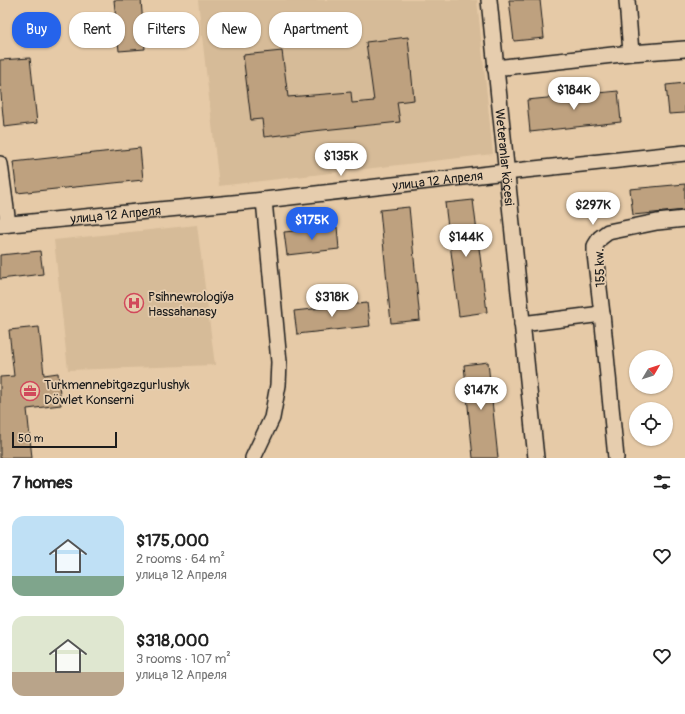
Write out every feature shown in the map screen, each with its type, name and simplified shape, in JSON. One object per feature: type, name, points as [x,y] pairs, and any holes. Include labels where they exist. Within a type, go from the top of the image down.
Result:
[{"type":"street","name":"Weteranlar köçesi","points":[[489,0],[536,458]]},
{"type":"street","points":[[627,0],[631,53]]},
{"type":"street","points":[[496,68],[631,53],[685,49]]},
{"type":"street","name":"улица 12 Апреля","points":[[4,225],[264,200],[685,153]]},
{"type":"street","points":[[0,164],[4,225]]},
{"type":"street","points":[[253,458],[272,418],[278,386],[279,362],[264,200]]},
{"type":"street","name":"155 kw.","points":[[616,458],[595,246],[600,238],[608,232],[657,222],[685,219]]},
{"type":"street","points":[[522,324],[602,314]]},
{"type":"shaded area","points":[[198,0],[477,0],[493,154],[219,186]]},
{"type":"shaded area","name":"Psihnewrologiýa Hassahanasy","points":[[197,225],[215,365],[68,370],[54,240]]},
{"type":"building","points":[[114,0],[141,0],[142,12],[133,12],[133,48],[145,49],[119,51],[119,48],[125,48],[125,12],[115,12]]},
{"type":"building","points":[[509,0],[540,0],[544,38],[514,41]]},
{"type":"building","points":[[408,37],[414,100],[397,102],[400,122],[264,137],[262,119],[251,120],[243,55],[282,51],[288,97],[351,92],[352,103],[374,101],[366,42]]},
{"type":"building","points":[[30,58],[37,123],[4,127],[0,83],[0,60]]},
{"type":"building","points":[[685,83],[685,113],[669,114],[666,85]]},
{"type":"building","points":[[618,91],[621,122],[530,132],[527,100]]},
{"type":"building","points":[[140,148],[143,180],[17,193],[13,162]]},
{"type":"building","points":[[685,184],[685,210],[633,215],[630,189]]},
{"type":"building","points":[[473,200],[487,312],[459,316],[445,203]]},
{"type":"building","points":[[409,207],[420,320],[391,323],[380,210]]},
{"type":"building","points":[[337,227],[339,249],[287,255],[284,232]]},
{"type":"building","points":[[40,251],[43,274],[0,279],[0,255]]},
{"type":"building","points":[[367,303],[370,326],[297,334],[294,311]]},
{"type":"building","name":"Turkmennebitgazgurlushyk Döwlet Konserni","points":[[39,327],[44,375],[58,373],[61,405],[27,409],[32,458],[0,458],[0,377],[14,376],[9,330]]},
{"type":"building","points":[[488,362],[498,458],[473,458],[464,365]]},
{"type":"place","name":"Psihnewrologiýa Hassahanasy","points":[[134,303]]},
{"type":"place","name":"Turkmennebitgazgurlushyk Döwlet Konserni","points":[[30,391]]}]
